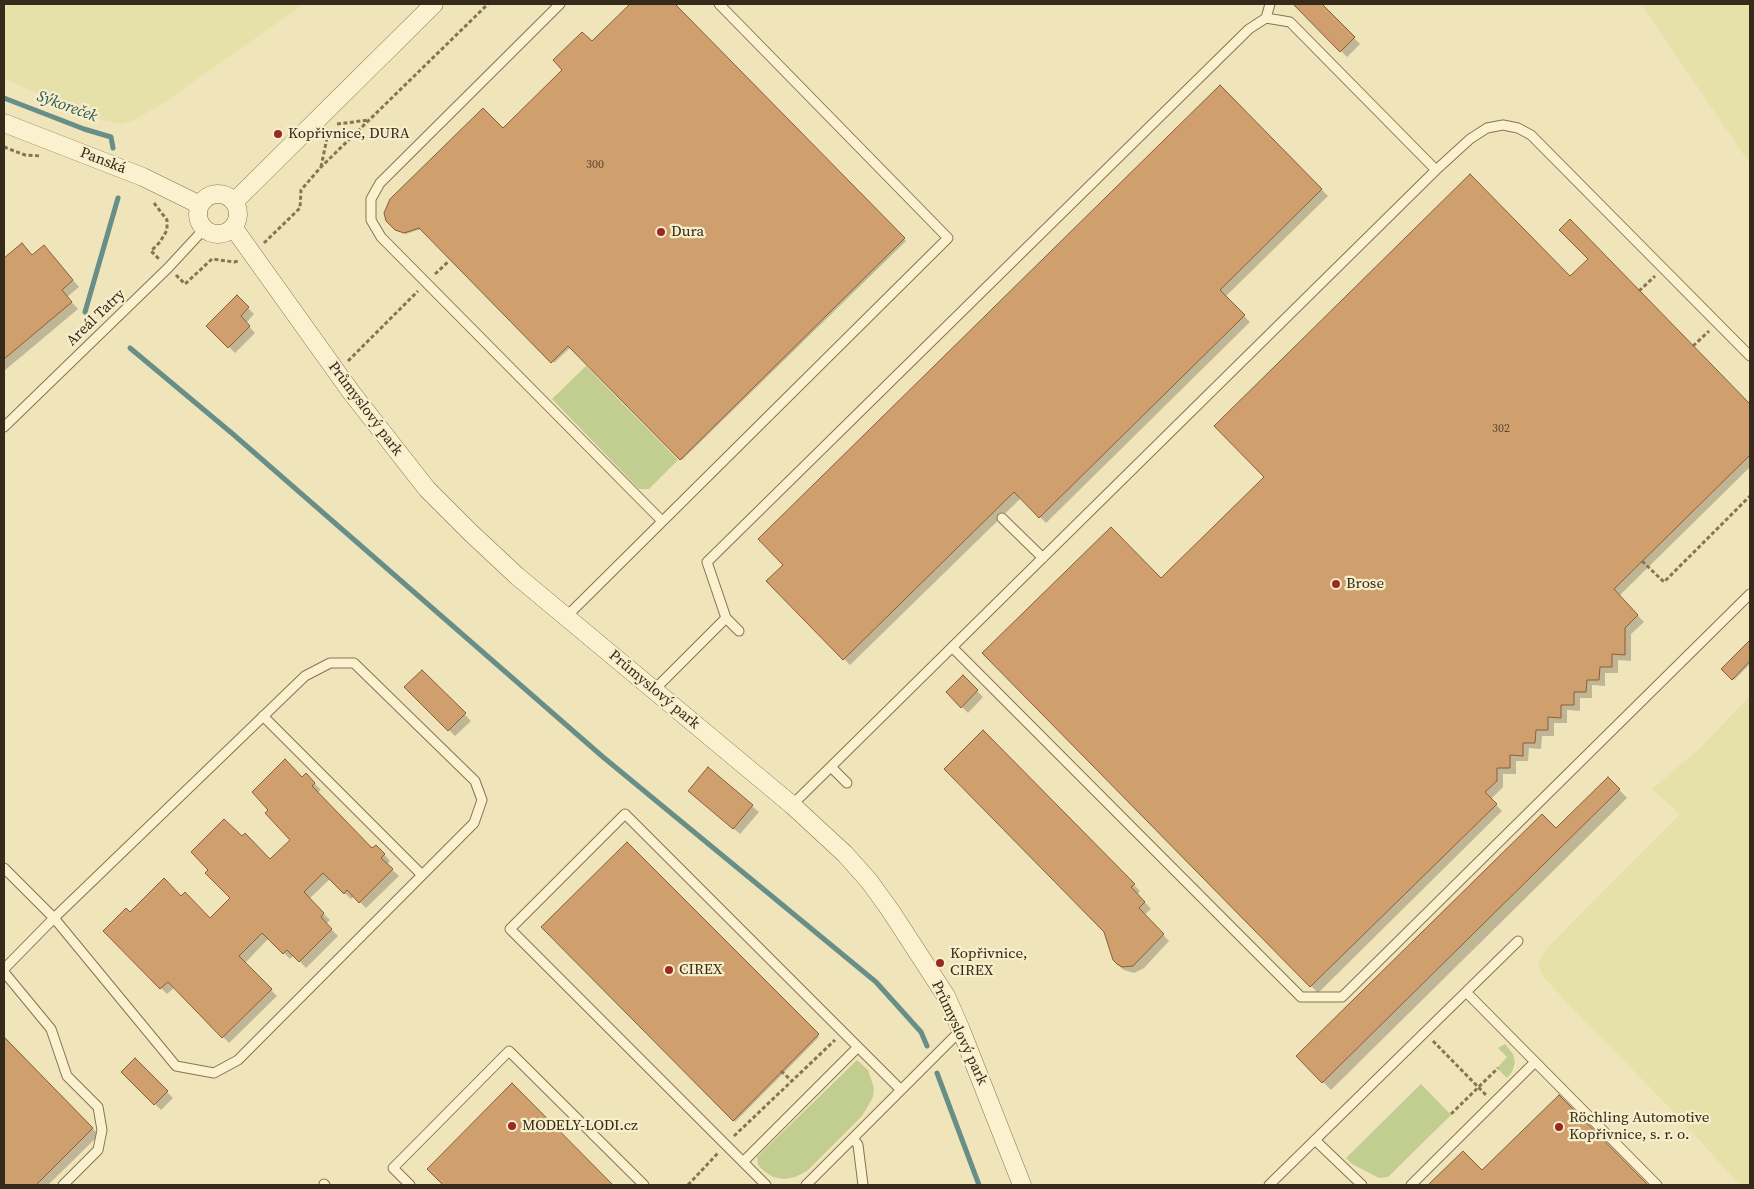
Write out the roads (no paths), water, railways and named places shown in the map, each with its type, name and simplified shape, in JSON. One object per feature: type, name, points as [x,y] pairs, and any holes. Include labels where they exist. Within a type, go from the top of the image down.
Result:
[{"type":"street","points":[[234,202],[434,4]]},
{"type":"street","name":"Panská","points":[[4,123],[143,177],[200,205]]},
{"type":"street","points":[[216,194],[229,197],[234,202],[238,214],[233,227],[222,233],[216,233],[205,228],[199,217],[200,205],[210,196],[216,194]]},
{"type":"street","name":"Průmyslový park","points":[[233,227],[257,248],[351,392],[427,489],[471,533],[566,616],[792,805],[845,854],[869,881],[946,996],[962,1030],[1022,1185]]},
{"type":"lane","points":[[560,4],[380,183],[374,193],[370,208],[375,229],[662,521]]},
{"type":"lane","points":[[566,616],[948,238],[719,4]]},
{"type":"lane","points":[[739,631],[726,618],[707,562],[1249,30],[1266,18],[1270,4]]},
{"type":"lane","points":[[1266,18],[1290,22],[1436,170]]},
{"type":"lane","points":[[792,805],[1436,170],[1470,139],[1486,128],[1503,125],[1518,128],[1531,135],[1750,356]]},
{"type":"lane","name":"Areál Tatry","points":[[4,426],[168,268],[205,228]]},
{"type":"lane","points":[[1002,518],[1043,558]]},
{"type":"lane","points":[[952,647],[1300,997],[1342,997],[1750,594]]},
{"type":"lane","points":[[654,690],[726,618]]},
{"type":"lane","points":[[4,868],[54,918],[176,1066],[214,1073],[238,1060],[474,823],[482,800],[475,780],[354,663],[330,663],[305,676],[54,918],[4,970],[51,1029],[67,1076],[98,1107],[102,1130],[98,1150],[63,1185]]},
{"type":"lane","points":[[262,716],[422,875]]},
{"type":"lane","points":[[831,767],[847,783]]},
{"type":"lane","points":[[766,1185],[510,929],[625,814],[901,1090]]},
{"type":"lane","points":[[1269,1185],[1518,941]]},
{"type":"lane","points":[[1466,992],[1657,1185]]},
{"type":"lane","points":[[806,1185],[962,1030]]},
{"type":"lane","points":[[743,1162],[858,1047]]},
{"type":"lane","points":[[410,1185],[393,1168],[509,1052],[644,1185]]},
{"type":"lane","points":[[1410,1185],[1535,1062]]},
{"type":"lane","points":[[853,1138],[858,1145],[863,1185]]},
{"type":"lane","points":[[1315,1140],[1362,1185]]},
{"type":"waterway","name":"Sýkoreček","points":[[4,98],[84,129],[111,137],[113,148]]},
{"type":"waterway","name":"Sýkoreček","points":[[85,312],[118,198]]},
{"type":"waterway","points":[[130,348],[234,435],[603,757],[876,982],[921,1032],[927,1046]]},
{"type":"waterway","points":[[937,1073],[979,1185]]},
{"type":"place","name":"Kopřivnice, DURA","points":[[278,134]]},
{"type":"place","name":"Dura","points":[[661,232]]},
{"type":"place","name":"Brose","points":[[1336,584]]},
{"type":"place","name":"Kopřivnice, CIREX","points":[[940,963]]},
{"type":"place","name":"CIREX","points":[[669,970]]},
{"type":"place","name":"MODELY-LODI.cz","points":[[512,1126]]},
{"type":"place","name":"Röchling Automotive Kopřivnice, s. r. o.","points":[[1559,1127]]}]
